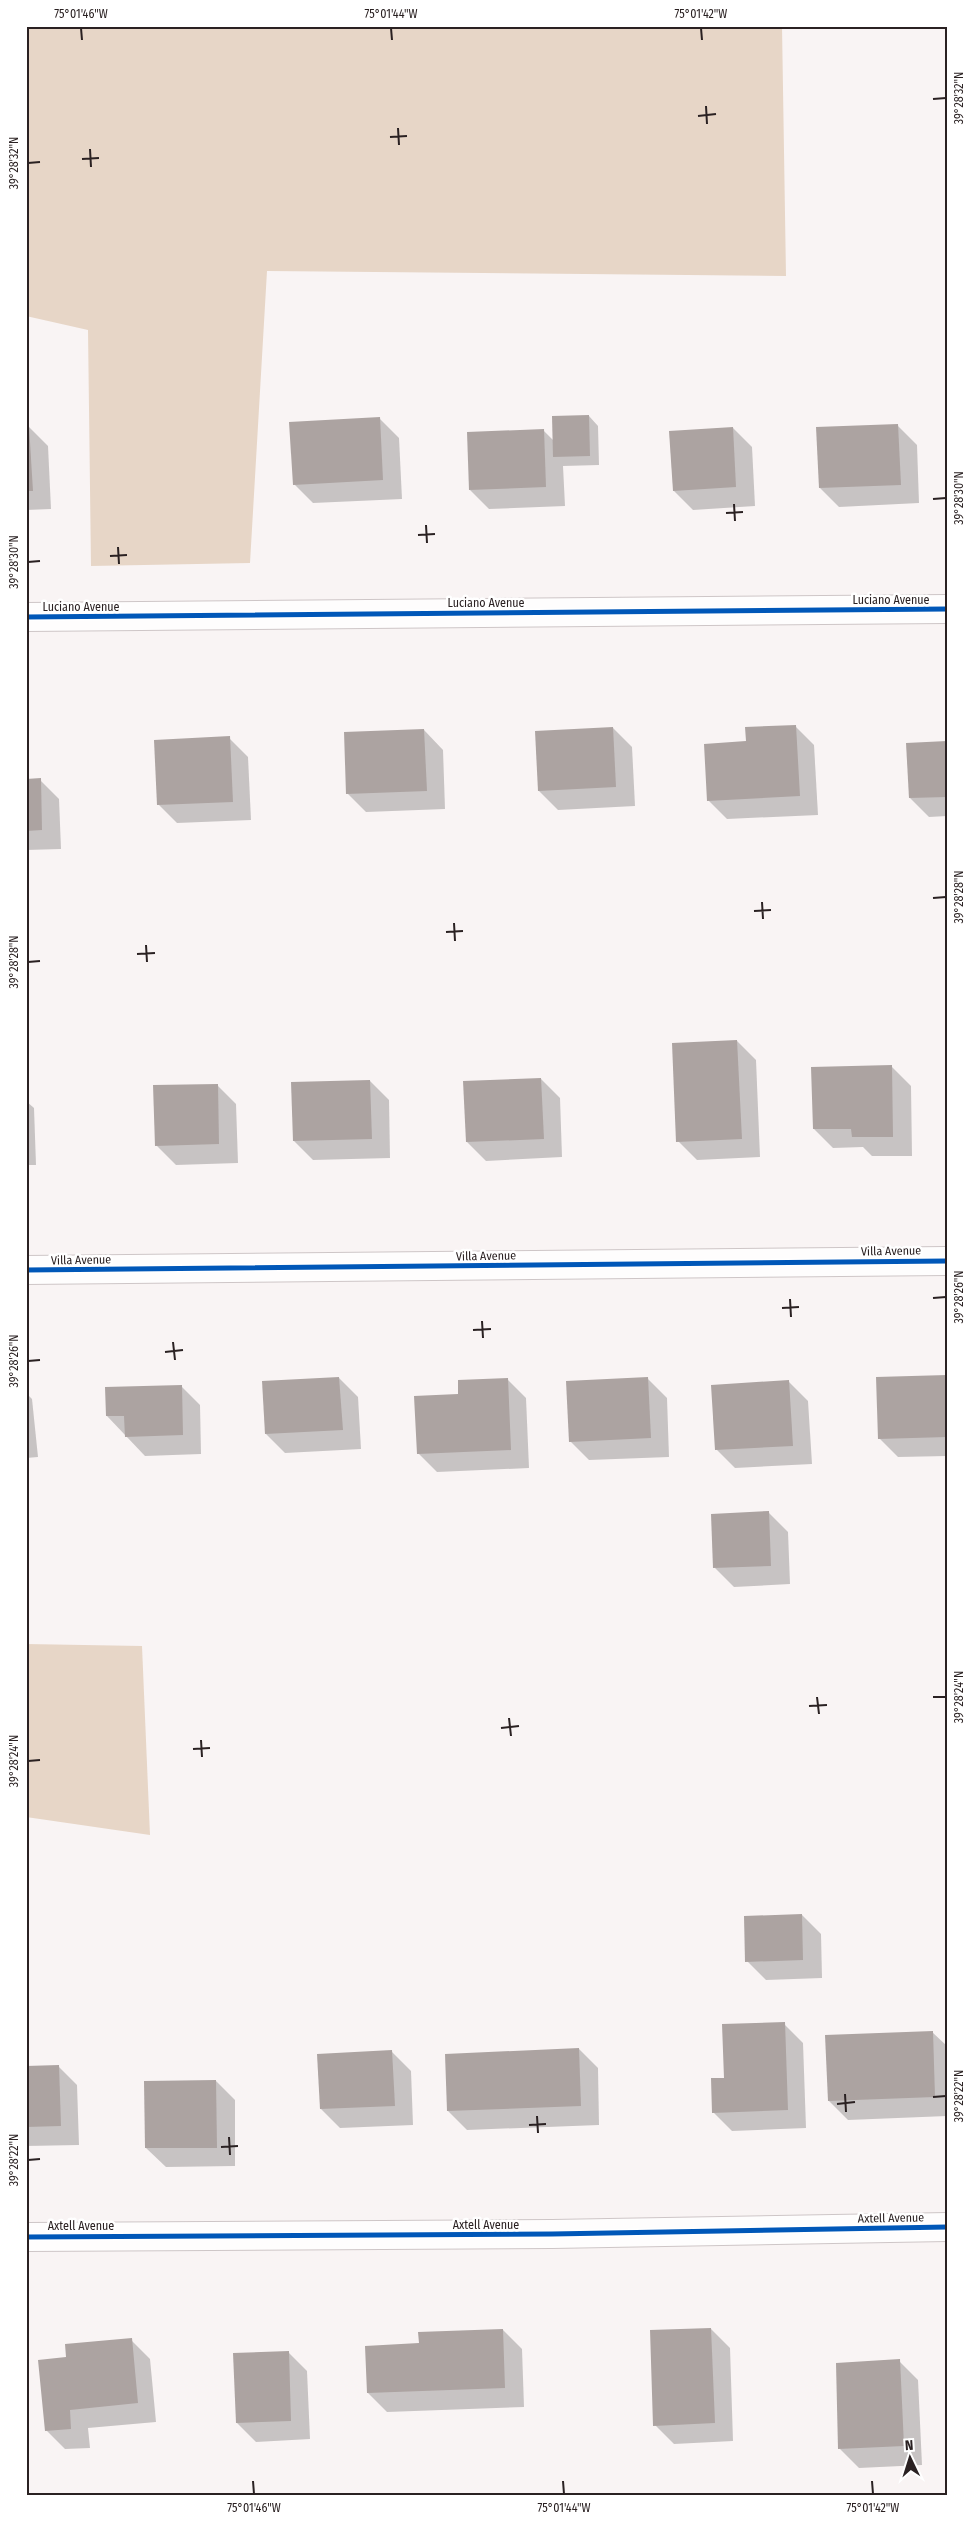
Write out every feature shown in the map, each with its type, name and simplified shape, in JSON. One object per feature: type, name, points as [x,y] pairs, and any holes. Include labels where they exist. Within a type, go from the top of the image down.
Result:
[{"type":"street","name":"Luciano Avenue","points":[[26,617],[947,609]]},
{"type":"street","name":"Villa Avenue","points":[[26,1270],[947,1261]]},
{"type":"street","name":"Axtell Avenue","points":[[26,2237],[552,2234],[947,2227]]},
{"type":"shaded area","points":[[26,26],[782,26],[786,276],[267,271],[250,563],[91,566],[88,330],[26,316]]},
{"type":"shaded area","points":[[26,1644],[142,1646],[150,1835],[26,1817]]},
{"type":"building","points":[[589,415],[590,456],[553,457],[552,416]]},
{"type":"building","points":[[380,417],[383,480],[293,485],[289,422]]},
{"type":"building","points":[[898,424],[901,485],[819,488],[816,427]]},
{"type":"building","points":[[26,426],[29,426],[33,491],[26,491]]},
{"type":"building","points":[[733,427],[736,487],[673,491],[669,431]]},
{"type":"building","points":[[544,429],[546,487],[469,490],[467,432]]},
{"type":"building","points":[[796,725],[800,796],[707,801],[704,744],[746,741],[745,727]]},
{"type":"building","points":[[613,727],[616,787],[538,791],[535,731]]},
{"type":"building","points":[[424,729],[427,791],[346,794],[344,732]]},
{"type":"building","points":[[230,736],[233,802],[157,805],[154,740]]},
{"type":"building","points":[[947,741],[947,797],[909,798],[906,743]]},
{"type":"building","points":[[41,778],[42,830],[26,831],[26,779]]},
{"type":"building","points":[[737,1040],[742,1139],[676,1142],[672,1043]]},
{"type":"building","points":[[892,1065],[893,1137],[852,1137],[851,1129],[813,1129],[811,1067]]},
{"type":"building","points":[[541,1078],[544,1139],[466,1142],[463,1081]]},
{"type":"building","points":[[370,1080],[372,1139],[293,1141],[291,1082]]},
{"type":"building","points":[[218,1084],[219,1144],[155,1146],[153,1085]]},
{"type":"building","points":[[947,1375],[947,1437],[878,1439],[876,1377]]},
{"type":"building","points":[[339,1377],[343,1430],[265,1434],[262,1381]]},
{"type":"building","points":[[648,1377],[651,1438],[569,1442],[566,1381]]},
{"type":"building","points":[[508,1378],[511,1450],[417,1454],[414,1396],[458,1394],[458,1380]]},
{"type":"building","points":[[789,1380],[793,1446],[715,1450],[711,1385]]},
{"type":"building","points":[[182,1385],[183,1435],[125,1437],[124,1416],[106,1416],[105,1387]]},
{"type":"building","points":[[769,1511],[771,1566],[713,1568],[711,1514]]},
{"type":"building","points":[[802,1914],[803,1960],[745,1962],[744,1916]]},
{"type":"building","points":[[785,2022],[788,2110],[712,2113],[711,2078],[724,2078],[722,2024]]},
{"type":"building","points":[[933,2031],[935,2097],[828,2101],[825,2035]]},
{"type":"building","points":[[579,2048],[581,2106],[447,2111],[445,2054]]},
{"type":"building","points":[[392,2050],[395,2106],[320,2109],[317,2054]]},
{"type":"building","points":[[59,2065],[61,2126],[26,2127],[26,2066]]},
{"type":"building","points":[[216,2080],[217,2148],[145,2148],[144,2081]]},
{"type":"building","points":[[711,2328],[715,2423],[653,2426],[650,2330]]},
{"type":"building","points":[[503,2329],[505,2388],[367,2393],[365,2346],[419,2343],[418,2332]]},
{"type":"building","points":[[132,2338],[138,2403],[70,2410],[71,2429],[45,2431],[38,2360],[66,2357],[65,2344]]},
{"type":"building","points":[[289,2351],[291,2421],[236,2423],[233,2353]]},
{"type":"building","points":[[900,2359],[904,2446],[838,2449],[836,2363]]},
{"type":"cycle path","points":[[26,617],[947,609]]},
{"type":"cycle path","points":[[26,1270],[947,1261]]},
{"type":"cycle path","points":[[26,2237],[552,2234],[947,2227]]}]
